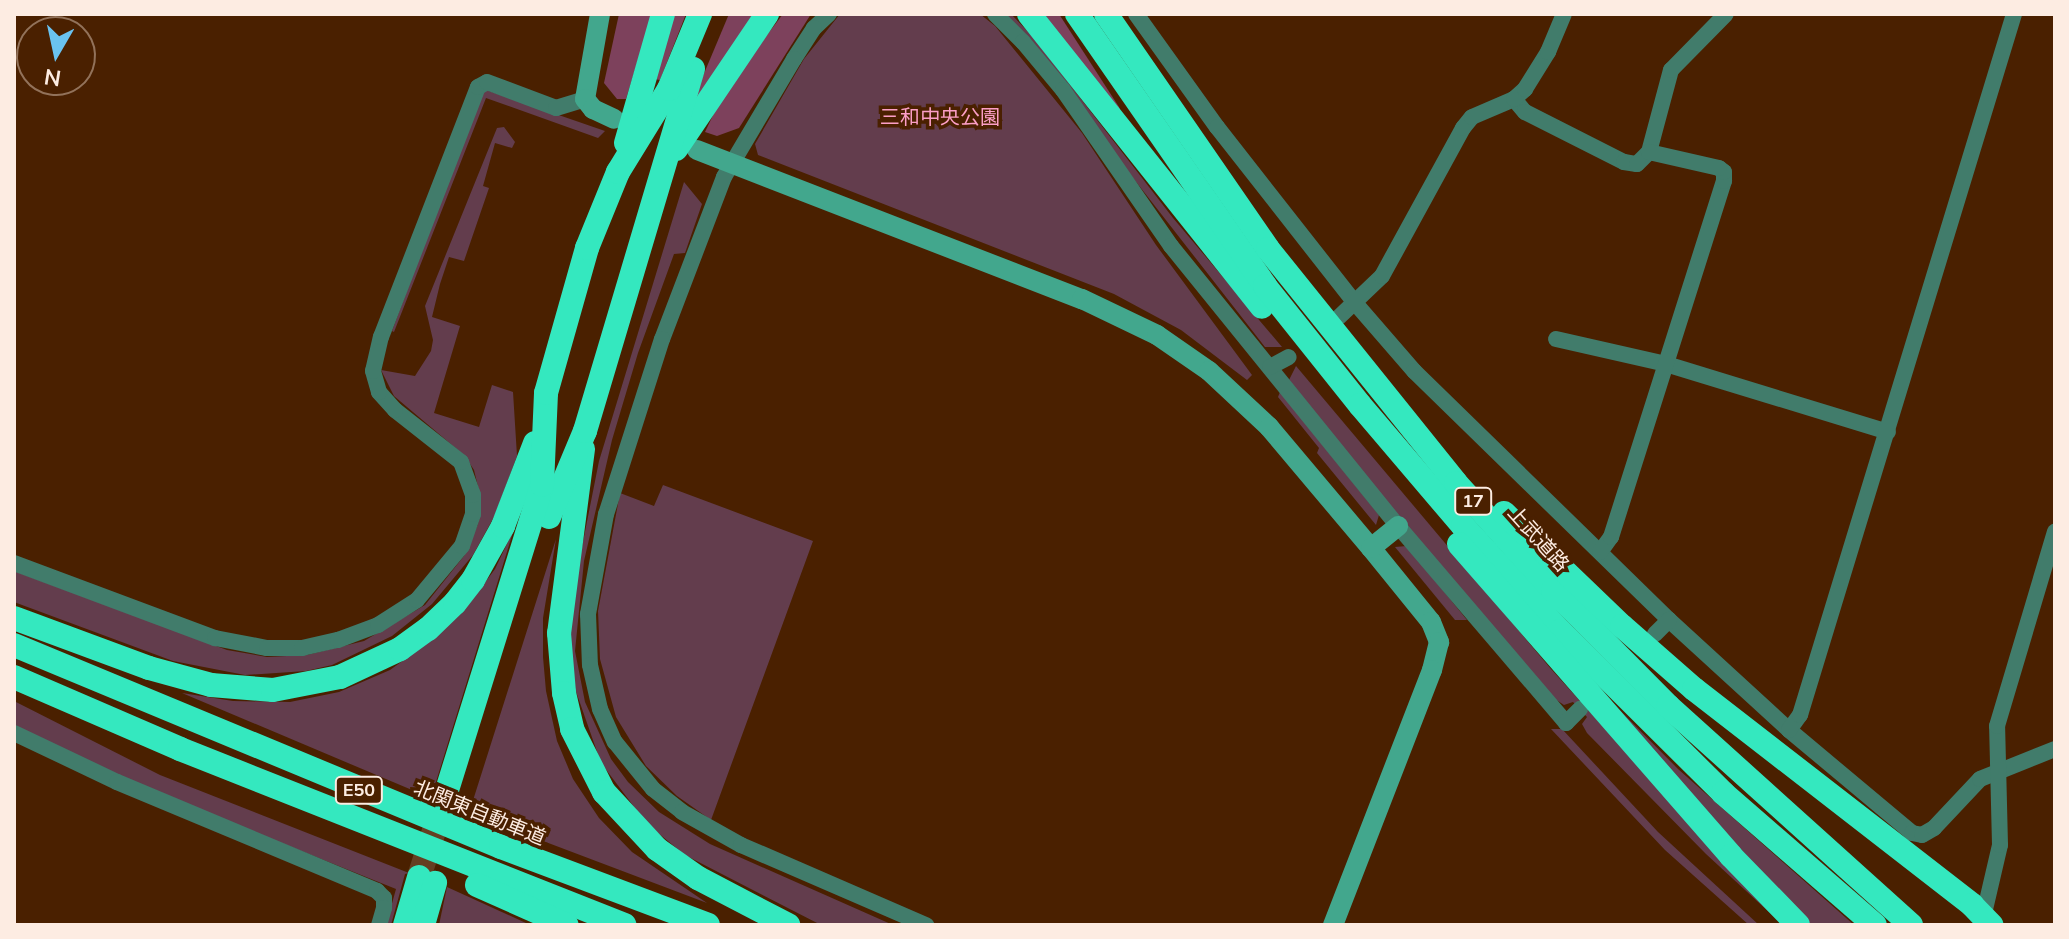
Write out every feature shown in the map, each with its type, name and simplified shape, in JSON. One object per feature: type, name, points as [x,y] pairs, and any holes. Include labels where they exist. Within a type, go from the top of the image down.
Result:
[{"type":"highway","points":[[14,618],[149,668],[244,690],[308,685],[370,666],[428,629],[473,580],[503,526],[542,420],[552,364],[573,293],[618,172],[663,14]]},
{"type":"highway","points":[[618,172],[669,89],[700,14]]},
{"type":"highway","points":[[542,420],[542,485],[450,806],[557,491],[585,431],[684,92],[716,14]]},
{"type":"highway","points":[[665,164],[767,14]]},
{"type":"highway","points":[[1029,14],[1285,337],[1401,477],[1670,788],[1798,925]]},
{"type":"highway","name":"17","points":[[1077,14],[1213,213],[1360,405],[1463,526],[1560,631],[1713,782],[1875,925]]},
{"type":"highway","name":"上武道路","points":[[1106,14],[1229,196],[1403,419],[1543,579],[1668,706],[1911,925]]},
{"type":"highway","points":[[1360,405],[1401,477],[1463,526]]},
{"type":"highway","points":[[1403,419],[1457,464],[1622,626],[1694,689],[1972,905],[1987,922]]},
{"type":"highway","points":[[585,431],[559,633],[564,693],[572,729],[604,792],[657,849],[698,878],[788,925]]},
{"type":"highway","name":"北関東自動車道","points":[[14,645],[487,841],[708,925]]},
{"type":"highway","name":"E50","points":[[14,677],[180,749],[624,925]]},
{"type":"highway","points":[[180,749],[371,842],[567,925]]},
{"type":"highway","points":[[405,925],[427,880],[423,925]]},
{"type":"street","points":[[600,14],[585,99],[593,109],[614,119]]},
{"type":"street","points":[[829,14],[807,38],[732,163],[709,211],[662,339],[606,514],[588,614],[594,686],[615,742],[653,789],[682,812],[741,845],[926,925]]},
{"type":"street","points":[[995,14],[1063,90],[1163,236],[1398,526],[1566,723],[1580,709]]},
{"type":"street","points":[[1136,14],[1217,127],[1356,304],[1414,371],[1669,620],[1789,730],[1917,836],[1938,824],[1972,784],[2055,749]]},
{"type":"street","points":[[1339,317],[1382,276],[1463,128],[1486,109],[1514,99],[1525,89],[1548,52],[1564,14]]},
{"type":"street","points":[[1514,99],[1525,112],[1624,162],[1637,164],[1649,152],[1671,70],[1726,14]]},
{"type":"street","points":[[1789,730],[1800,715],[2014,14]]},
{"type":"street","points":[[14,563],[215,638],[267,648],[302,648],[338,640],[378,625],[417,600],[462,546],[473,514],[473,495],[461,462],[395,410],[379,392],[373,371],[381,337],[478,87],[487,82],[562,108],[585,99]]},
{"type":"street","points":[[697,150],[1082,299],[1157,335],[1209,371],[1269,427],[1371,548],[1431,622],[1439,642],[1432,670],[1333,925]]},
{"type":"street","points":[[1600,552],[1611,537],[1724,172],[1719,168],[1649,152]]},
{"type":"street","points":[[1556,339],[1666,364],[1888,432]]},
{"type":"street","points":[[1270,367],[1289,357]]},
{"type":"street","points":[[1371,548],[1398,526]]},
{"type":"street","points":[[1987,922],[2000,845],[1997,726],[2055,531]]},
{"type":"street","points":[[1655,634],[1669,620]]},
{"type":"street","points":[[14,733],[117,782],[377,891],[384,898],[379,925]]},
{"type":"green space","name":"三和中央公園","points":[[840,14],[980,14],[995,26],[1082,133],[1156,245],[1252,375],[1247,380],[1181,330],[1114,294],[758,155],[755,144],[804,59]]},
{"type":"green space","points":[[1005,14],[1011,14],[1033,37],[1173,218],[1282,347],[1265,347]]},
{"type":"green space","points":[[486,90],[605,131],[598,138],[486,98],[394,332],[480,94]]},
{"type":"green space","points":[[504,127],[515,142],[512,148],[495,143],[483,186],[489,188],[464,261],[449,257],[440,284],[432,317],[460,326],[434,413],[479,427],[492,385],[513,392],[517,456],[495,515],[473,555],[432,604],[392,636],[332,665],[306,671],[245,675],[173,661],[14,602],[14,571],[227,650],[267,657],[307,655],[364,641],[425,605],[464,556],[478,524],[481,499],[474,470],[465,456],[394,396],[381,370],[415,376],[431,351],[433,340],[425,306],[497,128]]},
{"type":"green space","points":[[684,182],[702,204],[685,253],[674,254],[638,353],[612,440],[584,561],[575,651],[585,702],[611,759],[628,782],[659,812],[710,844],[893,925],[821,925],[685,855],[647,824],[601,763],[573,683],[569,646],[578,567],[599,461]]},
{"type":"green space","points":[[1296,366],[1551,669],[1783,925],[1706,854],[1587,733],[1582,724],[1587,717],[1573,702],[1564,705],[1555,699],[1398,516],[1289,380]]},
{"type":"green space","points":[[1280,392],[1379,515],[1376,525],[1317,453],[1319,448],[1278,397]]},
{"type":"green space","points":[[663,485],[813,541],[711,820],[677,796],[646,766],[616,717],[600,659],[598,611],[620,493],[654,506]]},
{"type":"green space","points":[[514,529],[431,798],[182,693],[233,701],[290,702],[339,692],[390,670],[437,636],[472,600],[495,569]]},
{"type":"green space","points":[[556,539],[543,618],[543,657],[546,691],[557,741],[573,779],[599,818],[632,852],[707,903],[469,813]]},
{"type":"green space","points":[[1407,546],[1467,620],[1455,620],[1395,547]]},
{"type":"green space","points":[[1588,678],[1678,769],[1854,925],[1808,925]]},
{"type":"green space","points":[[14,701],[160,775],[409,873],[405,874],[391,925],[386,925],[396,889],[144,788],[14,725]]},
{"type":"green space","points":[[1551,729],[1562,729],[1658,832],[1759,925],[1749,925],[1665,850]]},
{"type":"green space","points":[[447,887],[526,923],[530,925],[439,925]]},
{"type":"shaded area","points":[[619,14],[652,14],[626,99],[617,99],[604,83]]},
{"type":"shaded area","points":[[671,14],[686,14],[660,80],[654,79]]},
{"type":"shaded area","points":[[729,14],[753,14],[700,97],[695,95]]},
{"type":"shaded area","points":[[783,14],[811,14],[739,128],[717,136],[705,132],[725,90]]},
{"type":"shaded area","points":[[1039,14],[1059,14],[1119,107],[1127,126]]},
{"type":"tunnel","points":[[419,877],[443,803]]}]
